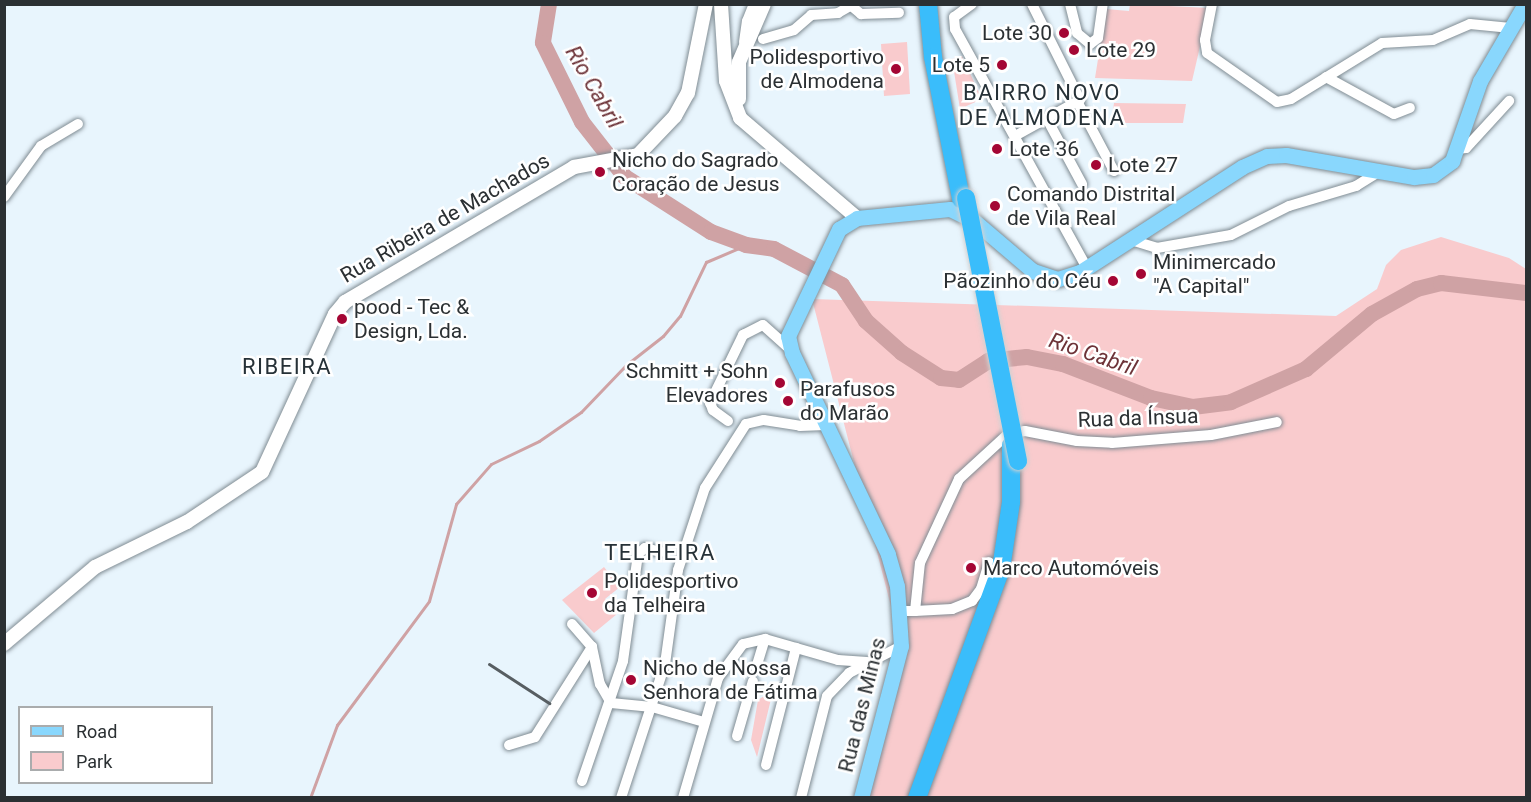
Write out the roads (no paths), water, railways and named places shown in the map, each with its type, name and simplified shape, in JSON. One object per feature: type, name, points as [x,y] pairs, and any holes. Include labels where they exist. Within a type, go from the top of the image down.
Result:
[{"type":"highway","points":[[924,798],[1005,580],[1016,523],[1015,461],[964,198],[933,57],[928,4]]},
{"type":"highway","points":[[915,798],[1000,569],[1009,523],[1015,461],[942,81],[933,4]]},
{"type":"main road","name":"Rua Ribeira de Machados","points":[[4,644],[95,567],[187,522],[262,472],[329,325],[345,302],[574,167],[599,161],[626,159],[640,153],[684,103],[692,84],[706,4]]},
{"type":"main road","points":[[722,4],[726,81],[745,125],[857,218]]},
{"type":"main road","points":[[745,125],[736,81],[744,49],[764,4]]},
{"type":"main road","points":[[790,349],[788,332],[835,236],[844,224],[857,218],[950,209],[973,220],[1039,275],[1064,279],[1087,268],[1242,167],[1267,156],[1293,156],[1380,171],[1433,175],[1447,168],[1457,149],[1480,81],[1525,4]]},
{"type":"main road","name":"Rua das Minas","points":[[790,349],[888,554],[908,611],[861,798]]},
{"type":"street","points":[[742,4],[754,5],[747,20],[744,49]]},
{"type":"street","points":[[972,4],[954,17],[959,36],[1087,268]]},
{"type":"street","points":[[1015,136],[1078,103],[1080,98],[1032,4]]},
{"type":"street","points":[[1070,4],[1077,33],[1090,44],[1098,38],[1103,4]]},
{"type":"street","points":[[1212,4],[1205,40],[1207,53],[1269,99],[1286,101],[1382,44],[1433,40],[1470,24],[1511,28]]},
{"type":"street","points":[[763,39],[792,31],[811,15],[838,13],[850,5],[861,14],[899,13]]},
{"type":"street","points":[[1326,76],[1394,114],[1410,108]]},
{"type":"street","points":[[1457,149],[1466,148],[1509,101]]},
{"type":"street","points":[[1078,103],[1114,171]]},
{"type":"street","points":[[1047,119],[1082,184]]},
{"type":"street","points":[[4,197],[41,146],[78,124]]},
{"type":"street","points":[[1131,240],[1157,248],[1221,237],[1251,227],[1289,206],[1356,186],[1380,171]]},
{"type":"street","points":[[728,421],[710,405],[727,362],[743,335],[763,325],[790,349]]},
{"type":"street","points":[[621,798],[665,664],[685,544],[705,488],[742,426],[756,420],[826,425]]},
{"type":"street","name":"Rua da Ínsua","points":[[908,611],[920,563],[954,488],[974,461],[1008,434],[1025,431],[1068,440],[1112,443],[1210,435],[1277,422]]},
{"type":"street","points":[[582,780],[611,703],[624,656],[637,556],[645,548],[661,552]]},
{"type":"street","points":[[908,611],[952,609],[972,601],[981,589],[989,562]]},
{"type":"street","points":[[572,624],[592,646],[600,684],[611,703]]},
{"type":"street","points":[[683,798],[717,678],[728,660],[746,642],[765,639],[846,662],[867,662]]},
{"type":"street","points":[[756,668],[765,639]]},
{"type":"street","points":[[509,745],[536,736],[592,646]]},
{"type":"street","points":[[801,798],[826,699],[846,676],[867,662],[901,646]]},
{"type":"street","points":[[766,765],[796,648]]},
{"type":"street","points":[[737,736],[753,681]]},
{"type":"street","points":[[611,703],[652,707],[704,722]]},
{"type":"waterway","name":"Rio Cabril","points":[[549,4],[543,43],[582,122],[625,177],[711,232],[746,245],[774,249],[842,285],[866,321],[902,353],[941,378],[959,380],[988,361],[1027,357],[1063,364],[1151,398],[1193,407],[1231,402],[1306,369],[1372,314],[1417,289],[1441,283],[1526,293]]},
{"type":"waterway","points":[[310,798],[337,725],[429,601],[456,504],[491,464],[539,441],[581,412],[626,365],[663,336],[680,316],[706,262],[746,245]]},
{"type":"railway","points":[[489,664],[549,703]]},
{"type":"place","name":"Lote 30","points":[[1064,33]]},
{"type":"place","name":"Lote 29","points":[[1074,50]]},
{"type":"place","name":"Lote 5","points":[[1002,65]]},
{"type":"place","name":"Polidesportivo de Almodena","points":[[896,69]]},
{"type":"place","name":"Lote 36","points":[[997,149]]},
{"type":"place","name":"Lote 27","points":[[1096,165]]},
{"type":"place","name":"Nicho do Sagrado Coração de Jesus","points":[[600,172]]},
{"type":"place","name":"Comando Distrital de Vila Real","points":[[995,206]]},
{"type":"place","name":"Minimercado \"A Capital\"","points":[[1141,274]]},
{"type":"place","name":"Pãozinho do Céu","points":[[1113,281]]},
{"type":"place","name":"pood - Tec & Design, Lda.","points":[[342,319]]},
{"type":"place","name":"Schmitt + Sohn Elevadores","points":[[780,383]]},
{"type":"place","name":"Parafusos do Marão","points":[[788,401]]},
{"type":"place","name":"Marco Automóveis","points":[[971,568]]},
{"type":"place","name":"Polidesportivo da Telheira","points":[[592,593]]},
{"type":"place","name":"Nicho de Nossa Senhora de Fátima","points":[[631,680]]},
{"type":"district","name":"BAIRRO NOVO DE ALMODENA","points":[[1042,104]]},
{"type":"district","name":"RIBEIRA","points":[[287,367]]},
{"type":"district","name":"TELHEIRA","points":[[660,553]]}]
